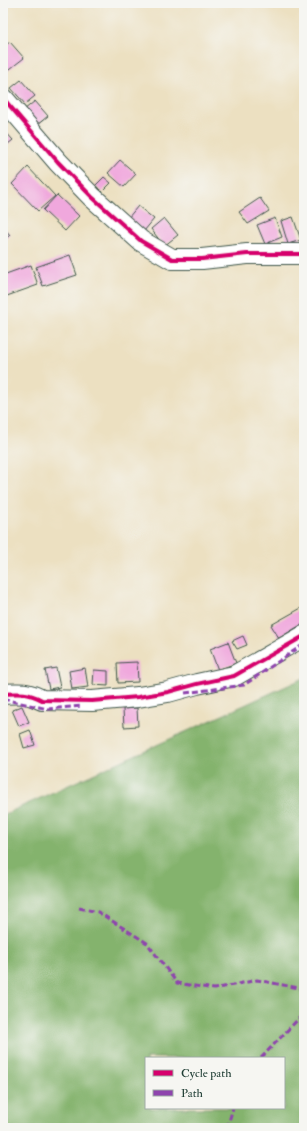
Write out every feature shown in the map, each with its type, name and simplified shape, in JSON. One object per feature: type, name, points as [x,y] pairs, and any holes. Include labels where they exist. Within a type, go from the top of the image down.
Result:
[{"type":"street","points":[[3,98],[58,162],[92,197],[141,242],[172,259],[202,259],[247,254],[304,254]]},
{"type":"street","points":[[3,694],[20,692],[36,696],[42,700],[92,701],[138,697],[168,692],[234,676],[304,636]]},
{"type":"green space","points":[[304,678],[304,1128],[3,1128],[3,815]]},
{"type":"building","points":[[10,42],[24,58],[6,72],[3,68],[3,47]]},
{"type":"building","points":[[21,80],[35,96],[25,104],[11,88]]},
{"type":"building","points":[[35,101],[48,116],[37,125],[24,110]]},
{"type":"building","points":[[3,129],[13,140],[3,148]]},
{"type":"building","points":[[120,160],[136,174],[124,187],[108,173]]},
{"type":"building","points":[[28,167],[55,196],[38,211],[12,184]]},
{"type":"building","points":[[104,177],[111,183],[102,192],[95,186]]},
{"type":"building","points":[[57,195],[79,216],[65,231],[43,210]]},
{"type":"building","points":[[260,198],[269,211],[248,224],[239,212]]},
{"type":"building","points":[[138,206],[154,219],[144,231],[128,218]]},
{"type":"building","points":[[293,217],[301,240],[288,244],[281,221]]},
{"type":"building","points":[[164,218],[178,235],[164,246],[151,229]]},
{"type":"building","points":[[275,218],[282,237],[265,244],[257,225]]},
{"type":"building","points":[[5,229],[10,235],[3,241],[3,231]]},
{"type":"building","points":[[70,255],[77,275],[43,286],[36,267]]},
{"type":"building","points":[[31,265],[38,285],[4,297],[3,275]]},
{"type":"building","points":[[303,607],[304,623],[279,638],[271,625]]},
{"type":"building","points":[[243,636],[247,645],[237,649],[232,641]]},
{"type":"building","points":[[228,642],[236,663],[218,670],[210,649]]},
{"type":"building","points":[[137,662],[138,682],[118,683],[117,663]]},
{"type":"building","points":[[56,668],[60,687],[49,689],[45,670]]},
{"type":"building","points":[[85,668],[88,687],[72,689],[69,671]]},
{"type":"building","points":[[94,670],[108,671],[108,686],[93,685]]},
{"type":"building","points":[[22,706],[29,722],[19,726],[12,710]]},
{"type":"building","points":[[137,708],[138,726],[124,727],[123,709]]},
{"type":"building","points":[[30,730],[35,745],[24,748],[20,734]]},
{"type":"marked path","points":[[185,693],[244,685],[304,644]]},
{"type":"marked path","points":[[3,699],[48,709],[82,706]]},
{"type":"marked path","points":[[79,908],[98,912],[147,943],[177,983],[214,989],[257,980],[304,989]]},
{"type":"marked path","points":[[262,1057],[304,1013]]},
{"type":"marked path","points":[[227,1128],[233,1109]]},
{"type":"cycle path","points":[[3,98],[58,162],[92,197],[141,241],[172,259],[202,259],[247,254],[304,254]]},
{"type":"cycle path","points":[[3,694],[23,694],[42,700],[92,701],[138,697],[168,692],[234,676],[304,636]]}]
